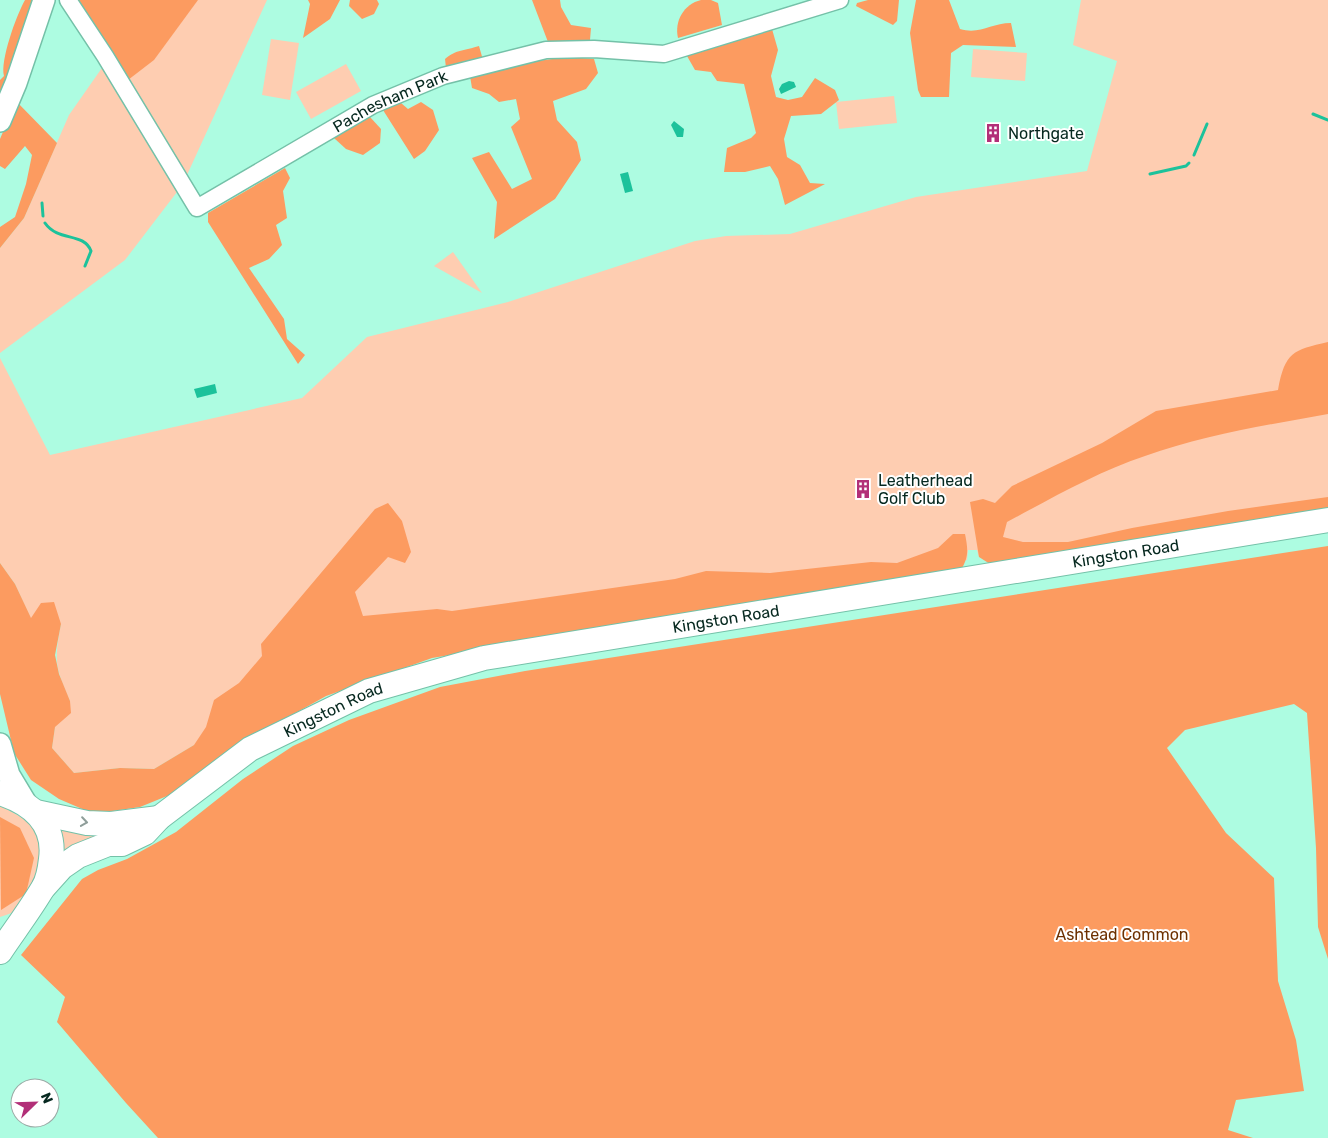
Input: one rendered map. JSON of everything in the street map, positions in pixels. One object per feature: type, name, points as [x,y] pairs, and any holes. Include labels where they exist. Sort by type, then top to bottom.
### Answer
[{"type":"highway","name":"Kingston Road","points":[[38,895],[62,866],[78,856],[108,844],[122,844],[145,832],[159,818],[250,748],[369,691],[484,658],[1328,520]]},
{"type":"highway","points":[[0,794],[32,808],[87,823],[111,824],[135,819],[159,818]]},
{"type":"highway","points":[[0,952],[38,895],[52,852],[51,834],[32,808]]},
{"type":"highway","points":[[0,964],[61,881],[84,862],[110,852],[122,844]]},
{"type":"highway","points":[[0,923],[38,895]]},
{"type":"main road","points":[[0,122],[16,83],[44,0]]},
{"type":"main road","points":[[0,744],[9,775],[32,808]]},
{"type":"street","name":"Pachesham Park","points":[[68,0],[105,56],[198,208],[373,105],[443,76],[546,50],[594,49],[664,54],[840,0]]},
{"type":"shaded area","points":[[168,0],[267,0],[187,175],[177,192],[125,260],[0,353],[0,248],[24,218],[69,115],[104,65]]},
{"type":"shaded area","points":[[1081,0],[1328,0],[1328,510],[1090,550],[979,557],[977,550],[968,550],[967,560],[432,657],[326,696],[263,731],[194,745],[154,769],[120,768],[74,773],[52,748],[55,727],[70,701],[57,663],[57,647],[61,624],[31,619],[15,584],[0,563],[0,358],[50,455],[302,398],[367,337],[508,302],[695,241],[726,236],[790,234],[916,197],[1087,171],[1117,61],[1073,45]]},
{"type":"shaded area","points":[[271,39],[299,43],[290,100],[262,95]]},
{"type":"shaded area","points":[[973,49],[1027,53],[1025,81],[971,77]]},
{"type":"shaded area","points":[[346,64],[361,91],[311,119],[296,92]]},
{"type":"shaded area","points":[[789,81],[794,82],[796,87],[781,94],[779,89],[782,84]]},
{"type":"shaded area","points":[[894,96],[897,123],[839,129],[836,102]]},
{"type":"shaded area","points":[[674,121],[684,129],[683,137],[677,137],[671,125]]},
{"type":"shaded area","points":[[628,172],[633,191],[625,193],[620,174]]},
{"type":"shaded area","points":[[453,252],[482,293],[434,266]]},
{"type":"shaded area","points":[[215,384],[217,393],[197,398],[194,389]]},
{"type":"shaded area","points":[[0,806],[24,820],[37,833],[44,849],[44,859],[27,900],[14,912],[0,917]]},
{"type":"shaded area","points":[[58,829],[109,832],[64,857]]},
{"type":"green space","points":[[25,0],[35,0],[0,97],[0,80],[4,76],[4,60],[13,27]]},
{"type":"green space","points":[[75,0],[198,0],[154,60],[128,80]]},
{"type":"green space","points":[[308,0],[340,0],[330,19],[303,38],[310,4]]},
{"type":"green space","points":[[350,0],[377,0],[379,4],[374,14],[362,19],[349,6]]},
{"type":"green space","points":[[532,0],[560,0],[561,7],[571,25],[591,28],[590,40],[548,42]]},
{"type":"green space","points":[[701,0],[711,0],[718,3],[722,25],[678,38],[679,20],[685,9]]},
{"type":"green space","points":[[868,0],[899,0],[897,21],[893,25],[856,6],[857,3]]},
{"type":"green space","points":[[916,0],[949,0],[960,29],[974,31],[1011,23],[1016,47],[963,45],[951,53],[949,97],[921,97],[918,90],[910,33]]},
{"type":"green space","points":[[772,29],[778,50],[771,76],[776,97],[788,100],[802,97],[815,78],[835,90],[839,100],[821,114],[791,116],[784,139],[787,157],[800,165],[810,183],[825,184],[785,205],[778,179],[770,166],[745,172],[724,172],[727,148],[751,138],[756,133],[744,84],[717,81],[711,72],[695,70],[687,56]]},
{"type":"green space","points":[[479,46],[483,60],[446,68],[445,59],[449,56]]},
{"type":"green space","points":[[568,57],[594,59],[598,73],[586,89],[553,101],[557,120],[577,142],[581,160],[555,199],[494,239],[497,202],[472,158],[489,152],[512,189],[532,179],[511,127],[520,119],[516,99],[499,102],[489,94],[472,88],[470,76],[513,64]]},
{"type":"green space","points":[[16,101],[57,143],[24,218],[0,248],[0,227],[15,217],[26,184],[32,155],[25,146],[5,169],[0,166],[0,139]]},
{"type":"green space","points":[[421,102],[433,110],[439,130],[425,151],[414,159],[383,110],[401,103],[408,109]]},
{"type":"green space","points":[[370,117],[381,129],[380,143],[363,155],[346,149],[334,138]]},
{"type":"green space","points":[[285,168],[290,178],[283,191],[287,218],[276,225],[282,245],[269,259],[249,268],[284,319],[287,339],[305,355],[298,364],[208,222],[208,213]]},
{"type":"green space","points":[[1328,342],[1328,414],[1213,436],[1127,462],[1075,486],[1007,522],[1003,537],[1023,542],[1068,542],[1132,528],[1228,511],[1328,497],[1328,510],[1090,550],[1053,553],[990,564],[979,557],[970,502],[983,499],[995,503],[1012,486],[1102,443],[1156,411],[1278,390],[1284,368],[1292,355],[1306,348]]},
{"type":"green space","points":[[388,503],[402,521],[411,552],[405,563],[388,557],[355,592],[363,616],[437,609],[452,611],[675,579],[706,571],[770,573],[871,562],[897,563],[938,548],[953,534],[965,534],[967,553],[961,570],[432,658],[326,696],[263,731],[172,794],[140,807],[113,811],[87,811],[59,799],[31,780],[14,753],[0,694],[0,563],[15,584],[31,618],[41,603],[54,602],[61,624],[55,655],[59,674],[70,701],[71,713],[55,727],[52,748],[74,773],[120,768],[154,769],[194,745],[206,727],[214,700],[239,683],[262,656],[261,644],[375,509]]},
{"type":"green space","name":"Ashtead Common","points":[[1328,546],[1328,959],[1318,927],[1316,848],[1307,713],[1294,704],[1185,730],[1167,748],[1226,833],[1274,878],[1278,981],[1296,1040],[1304,1091],[1236,1100],[1228,1130],[1253,1138],[158,1138],[57,1022],[65,997],[21,955],[82,879],[98,870],[127,859],[176,832],[243,779],[293,746],[349,720],[440,687],[525,671]]},
{"type":"green space","points":[[0,817],[20,828],[34,858],[26,894],[1,910]]},
{"type":"waterway","points":[[1313,114],[1328,120]]},
{"type":"waterway","points":[[1194,155],[1207,124]]},
{"type":"waterway","points":[[1150,174],[1186,166],[1189,163]]},
{"type":"waterway","points":[[42,203],[43,216]]},
{"type":"waterway","points":[[45,223],[57,233],[83,241],[88,245],[91,251],[85,266]]},
{"type":"place","name":"Northgate","points":[[993,133]]},
{"type":"place","name":"Leatherhead Golf Club","points":[[863,489]]}]
